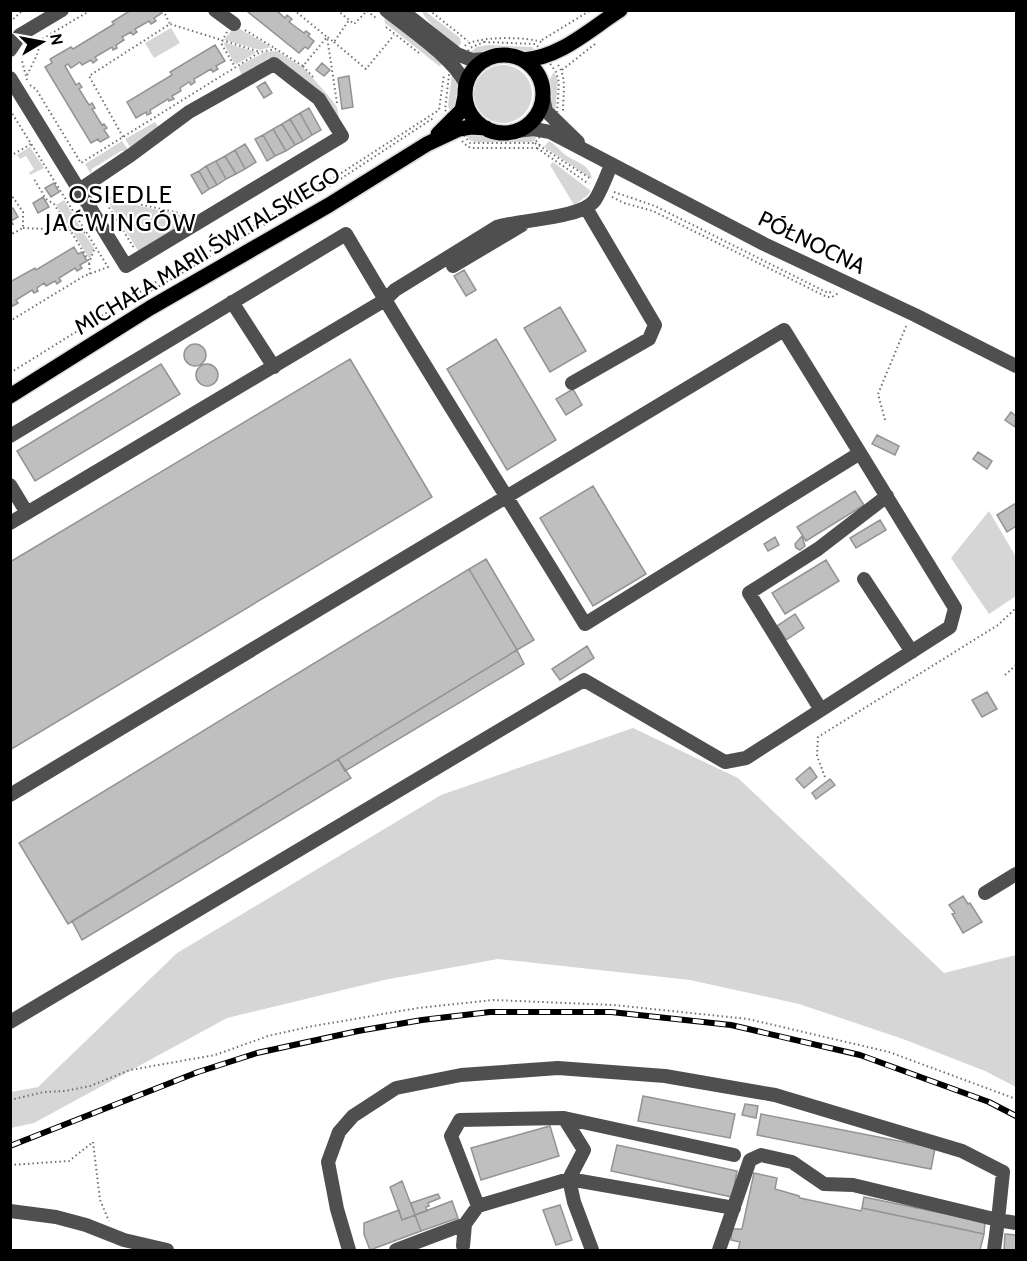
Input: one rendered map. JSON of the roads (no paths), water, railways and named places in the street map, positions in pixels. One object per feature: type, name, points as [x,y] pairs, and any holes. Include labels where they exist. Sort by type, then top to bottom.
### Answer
[{"type":"main road","points":[[486,128],[471,115],[467,105],[466,89],[474,69],[486,59],[497,55],[507,55],[523,60],[549,56],[620,10]]},
{"type":"main road","points":[[450,121],[500,133],[516,131],[526,126],[535,118],[540,108],[549,56]]},
{"type":"main road","points":[[523,60],[535,70],[543,91]]},
{"type":"main road","name":"MICHAŁA MARII ŚWITALSKIEGO","points":[[10,396],[150,308],[329,205],[427,144],[462,110],[466,89]]},
{"type":"street","points":[[10,50],[20,35],[62,10]]},
{"type":"street","points":[[215,10],[234,24]]},
{"type":"street","points":[[381,15],[403,19],[456,63],[466,89]]},
{"type":"street","points":[[10,22],[20,35]]},
{"type":"street","points":[[456,63],[486,59]]},
{"type":"street","points":[[10,78],[68,171],[79,190],[126,266],[342,136],[319,99],[274,64],[189,112],[79,190]]},
{"type":"street","points":[[543,91],[551,126]]},
{"type":"street","name":"PÓŁNOCNA","points":[[516,131],[551,126],[611,165],[841,286],[911,313],[1017,366]]},
{"type":"street","points":[[10,524],[385,300],[400,298],[531,219],[572,214],[586,208],[594,201],[611,165]]},
{"type":"street","points":[[572,383],[649,339],[655,325],[586,208]]},
{"type":"street","points":[[10,436],[346,234],[585,624],[860,453]]},
{"type":"street","points":[[232,302],[274,367]]},
{"type":"street","points":[[10,795],[784,330],[955,608],[950,627],[746,758],[726,762],[584,680],[10,1022]]},
{"type":"street","points":[[10,485],[27,513]]},
{"type":"street","points":[[821,710],[749,592],[818,549],[887,496]]},
{"type":"street","points":[[864,579],[912,652]]},
{"type":"street","points":[[985,893],[1017,874]]},
{"type":"street","points":[[349,1251],[337,1209],[328,1162],[339,1132],[353,1116],[396,1088],[461,1075],[558,1068],[664,1076],[775,1095],[962,1151],[1003,1172],[994,1251]]},
{"type":"street","points":[[564,1118],[584,1150],[569,1179],[574,1202],[592,1251]]},
{"type":"street","points":[[478,1206],[451,1136],[460,1120],[564,1118],[734,1155]]},
{"type":"street","points":[[719,1251],[750,1160],[761,1155],[792,1162],[824,1184],[853,1185],[1017,1223]]},
{"type":"street","points":[[463,1246],[465,1224],[478,1206],[569,1179],[734,1208]]},
{"type":"street","points":[[10,1211],[56,1217],[86,1225],[124,1240],[167,1251]]},
{"type":"street","points":[[396,1251],[465,1224]]},
{"type":"railway","points":[[10,1146],[198,1072],[257,1053],[358,1031],[490,1012],[611,1012],[731,1025],[860,1055],[989,1102],[1016,1116]]},
{"type":"district","name":"OSIEDLE JAĆWINGÓW","points":[[121,209]]}]
